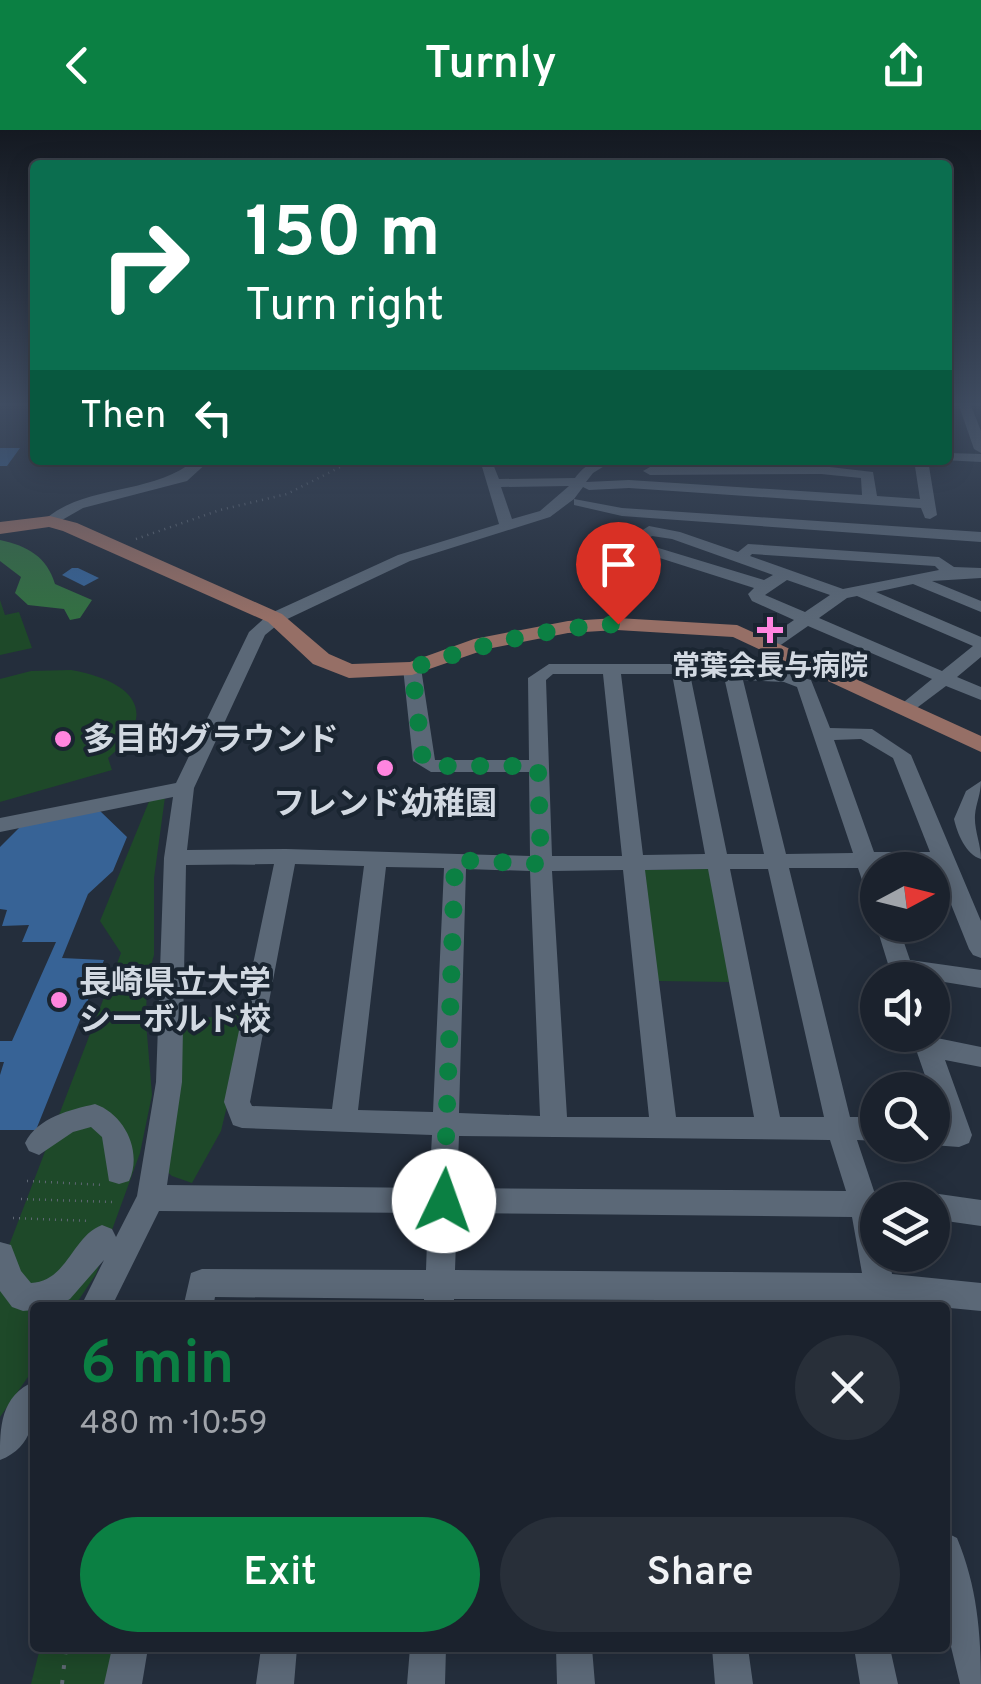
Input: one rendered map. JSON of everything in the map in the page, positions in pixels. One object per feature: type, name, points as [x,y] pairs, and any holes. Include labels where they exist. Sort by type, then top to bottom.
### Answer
[{"type":"main road","points":[[0,528],[50,521],[121,550],[275,618],[332,666],[373,672],[412,668],[482,644],[568,626],[618,624],[737,631],[981,746]]},
{"type":"street","points":[[50,521],[90,501],[186,475]]},
{"type":"street","points":[[490,475],[507,526]]},
{"type":"street","points":[[98,1302],[152,1198],[170,1082],[175,858],[184,788],[258,632],[275,618],[404,558],[558,506],[582,490],[592,475]]},
{"type":"street","points":[[629,475],[629,484]]},
{"type":"street","points":[[745,553],[753,521],[755,475]]},
{"type":"street","points":[[868,475],[870,499]]},
{"type":"street","points":[[923,475],[934,535],[945,567]]},
{"type":"street","points":[[492,482],[582,490],[629,484],[928,504]]},
{"type":"street","points":[[582,490],[622,512],[981,538]]},
{"type":"street","points":[[766,586],[630,544],[650,531],[745,553],[981,572]]},
{"type":"street","points":[[745,553],[786,574],[849,592],[981,646],[906,710]]},
{"type":"street","points":[[770,644],[849,592],[945,567]]},
{"type":"street","points":[[786,574],[756,594],[758,598],[981,694]]},
{"type":"street","points":[[912,578],[981,607]]},
{"type":"street","points":[[412,668],[423,761],[431,766],[538,766]]},
{"type":"street","points":[[680,668],[769,1127]]},
{"type":"street","points":[[554,1128],[541,864],[537,678],[549,669],[680,668],[718,670],[733,676],[790,676],[805,684],[863,852]]},
{"type":"street","points":[[611,669],[664,1128]]},
{"type":"street","points":[[733,676],[839,1126],[862,1182]]},
{"type":"street","points":[[822,734],[865,733],[901,755],[941,852]]},
{"type":"street","points":[[981,787],[966,800],[963,814],[964,828],[981,852]]},
{"type":"street","points":[[0,825],[184,788]]},
{"type":"street","points":[[175,858],[286,856],[541,864],[860,860]]},
{"type":"street","points":[[286,856],[237,1102],[242,1117],[554,1128],[860,1128]]},
{"type":"street","points":[[344,1123],[376,858]]},
{"type":"street","points":[[439,1296],[455,860]]},
{"type":"street","points":[[950,874],[981,949]]},
{"type":"street","points":[[950,977],[981,979]]},
{"type":"street","points":[[950,1048],[981,1057]]},
{"type":"street","points":[[930,1052],[958,1136]]},
{"type":"street","points":[[40,1144],[65,1123],[96,1114],[116,1132],[117,1179]]},
{"type":"street","points":[[152,1198],[860,1204]]},
{"type":"street","points":[[950,1208],[981,1212]]},
{"type":"street","points":[[2,1254],[9,1279],[23,1297],[36,1300],[57,1292],[82,1267],[102,1230]]},
{"type":"street","points":[[879,1272],[882,1298]]},
{"type":"street","points":[[199,1302],[202,1283],[320,1295],[981,1298]]},
{"type":"street","points":[[0,1444],[30,1404]]},
{"type":"street","points":[[950,1570],[979,1684]]},
{"type":"street","points":[[123,1684],[129,1652]]},
{"type":"street","points":[[275,1684],[279,1652]]},
{"type":"street","points":[[426,1684],[428,1652]]},
{"type":"street","points":[[574,1652],[576,1684]]},
{"type":"street","points":[[730,1652],[734,1684]]},
{"type":"street","points":[[873,1652],[879,1684]]},
{"type":"path","points":[[121,550],[135,540],[220,510],[274,498],[327,475]]},
{"type":"path","points":[[28,1180],[117,1179]]},
{"type":"path","points":[[21,1199],[112,1202]]},
{"type":"path","points":[[13,1218],[102,1230]]},
{"type":"path","points":[[62,1684],[66,1652]]},
{"type":"green space","points":[[0,540],[35,554],[55,584],[92,600],[80,618],[70,620],[64,609],[28,605],[15,593],[21,577],[0,561]]},
{"type":"green space","points":[[0,600],[5,615],[19,612],[32,648],[0,655]]},
{"type":"green space","name":"多目的グラウンド","points":[[71,670],[109,681],[132,700],[136,712],[134,725],[108,758],[112,770],[0,802],[0,679],[31,671]]},
{"type":"green space","points":[[165,797],[154,878],[154,955],[147,979],[152,1095],[140,1153],[96,1274],[77,1302],[30,1302],[30,1374],[0,1417],[0,1269],[121,953],[100,921],[150,799]]},
{"type":"green space","points":[[709,869],[730,982],[657,981],[644,870]]},
{"type":"green space","points":[[249,1014],[221,1131],[192,1183],[172,1176],[162,1167],[177,1020]]},
{"type":"green space","points":[[39,1652],[116,1652],[109,1684],[31,1684]]},
{"type":"building","points":[[72,568],[99,578],[84,586],[62,575]]},
{"type":"building","name":"長崎県立大学 シーボルド校","points":[[100,811],[127,837],[113,871],[88,894],[62,958],[104,960],[36,1130],[0,1130],[0,1075],[4,1062],[0,1062],[0,1041],[12,1041],[56,942],[22,942],[29,925],[2,926],[7,910],[0,909],[0,847],[23,824]]},
{"type":"place","name":"常葉会長与病院","points":[[770,630]]},
{"type":"place","name":"多目的グラウンド","points":[[63,739]]},
{"type":"place","name":"フレンド幼稚園","points":[[385,768]]},
{"type":"place","name":"長崎県立大学 シーボルド校","points":[[59,1000]]},
{"type":"route","points":[[444,1201],[455,860],[541,864],[538,766],[431,766],[423,761],[412,668],[482,644],[568,626],[618,624]]}]
